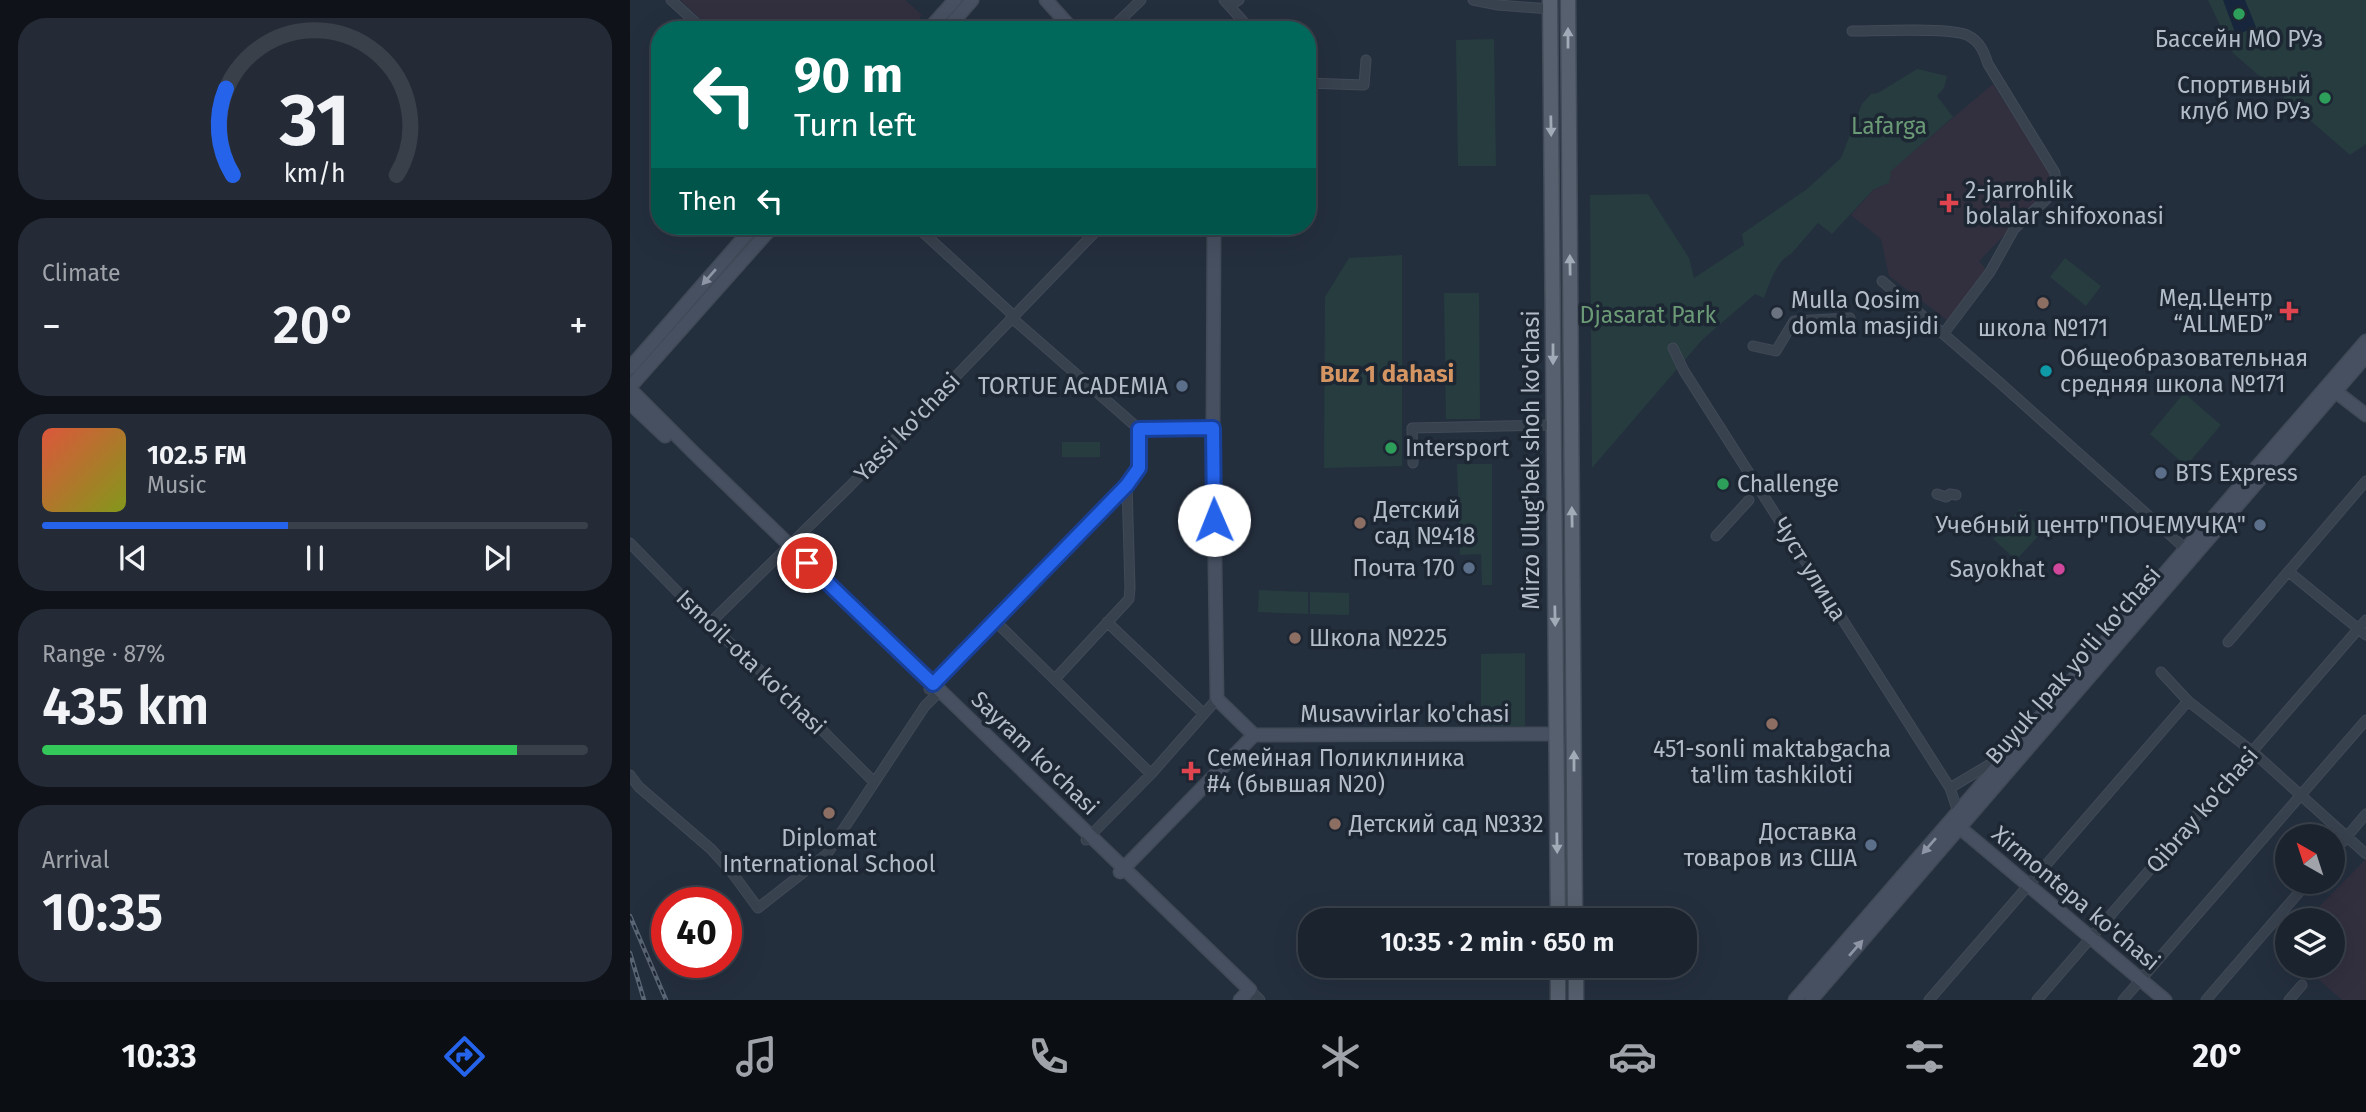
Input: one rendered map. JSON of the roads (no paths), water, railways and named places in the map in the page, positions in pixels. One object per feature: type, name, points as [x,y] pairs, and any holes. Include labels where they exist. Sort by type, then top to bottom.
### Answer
[{"type":"main road","name":"Mirzo Ulug'bek shoh ko'chasi","points":[[1568,0],[1575,908]]},
{"type":"main road","name":"Mirzo Ulug'bek shoh ko'chasi","points":[[1550,4],[1558,908]]},
{"type":"main road","points":[[1556,680],[1573,680]]},
{"type":"main road","points":[[1558,978],[1558,1000]]},
{"type":"main road","points":[[1576,978],[1576,1000]]},
{"type":"street","points":[[671,0],[694,21]]},
{"type":"street","points":[[936,21],[954,0]]},
{"type":"street","points":[[954,21],[972,0]]},
{"type":"street","points":[[1046,0],[1065,21]]},
{"type":"street","points":[[1119,21],[1141,0]]},
{"type":"street","points":[[1239,0],[1226,3],[1243,21]]},
{"type":"street","points":[[1473,0],[1498,5],[1550,4]]},
{"type":"street","points":[[1852,30],[1957,32],[1973,39],[1982,46],[1988,64],[2055,173],[2052,194],[2014,229],[1990,272],[1944,333]]},
{"type":"street","points":[[1316,83],[1364,85],[1366,60]]},
{"type":"street","points":[[630,368],[746,235]]},
{"type":"street","points":[[630,388],[765,235]]},
{"type":"street","points":[[926,235],[1139,429],[1213,428]]},
{"type":"street","name":"Yassi ko'chasi","points":[[709,625],[1092,235]]},
{"type":"street","points":[[1122,870],[1254,735],[1217,699],[1213,428],[1214,235]]},
{"type":"street","points":[[732,251],[742,260]]},
{"type":"street","points":[[1882,281],[2190,553]]},
{"type":"street","points":[[1753,346],[1776,351],[1794,321],[1850,318]]},
{"type":"street","name":"Buyuk Ipak yo'li ko'chasi","points":[[1795,1000],[2190,553],[2332,388],[2366,341]]},
{"type":"street","name":"Чуст улица","points":[[1673,348],[1684,371],[1950,788],[1954,821]]},
{"type":"street","name":"Buyuk Ipak yo'li ko'chasi","points":[[2332,388],[2366,356]]},
{"type":"street","name":"Sayram ko'chasi","points":[[630,388],[787,548]]},
{"type":"street","points":[[2332,388],[2366,415]]},
{"type":"street","name":"Sayram ko'chasi","points":[[630,403],[787,548],[1122,870],[1247,996],[1260,1000]]},
{"type":"street","points":[[1413,463],[1412,428],[1553,425]]},
{"type":"street","points":[[630,775],[639,787],[710,849],[730,870],[758,908],[827,854],[934,690],[995,621],[1127,485],[1139,468],[1139,429]]},
{"type":"street","points":[[2228,642],[2366,481]]},
{"type":"street","points":[[1055,679],[1127,602],[1130,592],[1127,485]]},
{"type":"street","points":[[1937,494],[1946,497],[1950,494],[1956,495]]},
{"type":"street","points":[[1716,536],[1749,500]]},
{"type":"street","name":"Ismoil-ota ko'chasi","points":[[630,543],[709,625],[786,694],[873,780]]},
{"type":"street","points":[[630,560],[638,552]]},
{"type":"street","name":"Buyuk Ipak yo'li ko'chasi","points":[[1811,1000],[2010,752],[2190,553]]},
{"type":"street","points":[[2289,572],[2362,632]]},
{"type":"street","name":"Qibray ko'chasi","points":[[2037,1000],[2253,752],[2362,632],[2366,620]]},
{"type":"street","points":[[995,621],[1151,774]]},
{"type":"street","points":[[1107,622],[1203,713]]},
{"type":"street","points":[[2161,672],[2189,701],[2253,752],[2366,854]]},
{"type":"street","points":[[1088,838],[1151,774],[1217,699]]},
{"type":"street","points":[[1929,1000],[2189,701]]},
{"type":"street","points":[[2123,1000],[2366,720]]},
{"type":"street","name":"Musavvirlar ko'chasi","points":[[1254,735],[1556,734]]},
{"type":"street","points":[[1950,788],[2010,752]]},
{"type":"street","points":[[2346,837],[2366,814]]},
{"type":"street","name":"Xirmontepa ko'chasi","points":[[1954,821],[2165,1000]]},
{"type":"street","points":[[2206,1000],[2298,894]]},
{"type":"street","points":[[2289,1000],[2302,985]]},
{"type":"water","name":"Бассейн МО РУз","points":[[2223,0],[2245,0],[2256,27],[2236,35]]},
{"type":"railway","points":[[630,916],[666,1000]]},
{"type":"railway","points":[[630,953],[644,1000]]},
{"type":"place","name":"Бассейн МО РУз","points":[[2239,14]]},
{"type":"place","name":"Спортивный клуб МО РУз","points":[[2325,98]]},
{"type":"place","name":"2-jarrohlik bolalar shifoxonasi","points":[[1949,203]]},
{"type":"place","name":"школа №171","points":[[2043,303]]},
{"type":"place","name":"Мед.Центр “ALLMED”","points":[[2289,311]]},
{"type":"place","name":"Mulla Qosim domla masjidi","points":[[1777,313]]},
{"type":"place","name":"Общеобразовательная средняя школа №171","points":[[2046,371]]},
{"type":"place","name":"TORTUE ACADEMIA","points":[[1182,386]]},
{"type":"place","name":"Intersport","points":[[1391,448]]},
{"type":"place","name":"BTS Express","points":[[2161,473]]},
{"type":"place","name":"Challenge","points":[[1723,484]]},
{"type":"place","name":"Детский сад №418","points":[[1360,523]]},
{"type":"place","name":"Учебный центр\"ПОЧЕМУЧКА\"","points":[[2260,525]]},
{"type":"place","name":"Почта 170","points":[[1469,568]]},
{"type":"place","name":"Sayokhat","points":[[2059,569]]},
{"type":"place","name":"Школа №225","points":[[1295,638]]},
{"type":"place","name":"451-sonli maktabgacha ta'lim tashkiloti","points":[[1772,724]]},
{"type":"place","name":"Семейная Поликлиника #4 (бывшая N20)","points":[[1191,771]]},
{"type":"place","name":"Diplomat International School","points":[[829,813]]},
{"type":"place","name":"Детский сад №332","points":[[1335,824]]},
{"type":"place","name":"Доставка товаров из США","points":[[1871,845]]},
{"type":"district","name":"Buz 1 dahasi","points":[[1387,374]]},
{"type":"park label","name":"Lafarga","points":[[1889,126]]},
{"type":"park label","name":"Djasarat Park","points":[[1648,315]]}]
